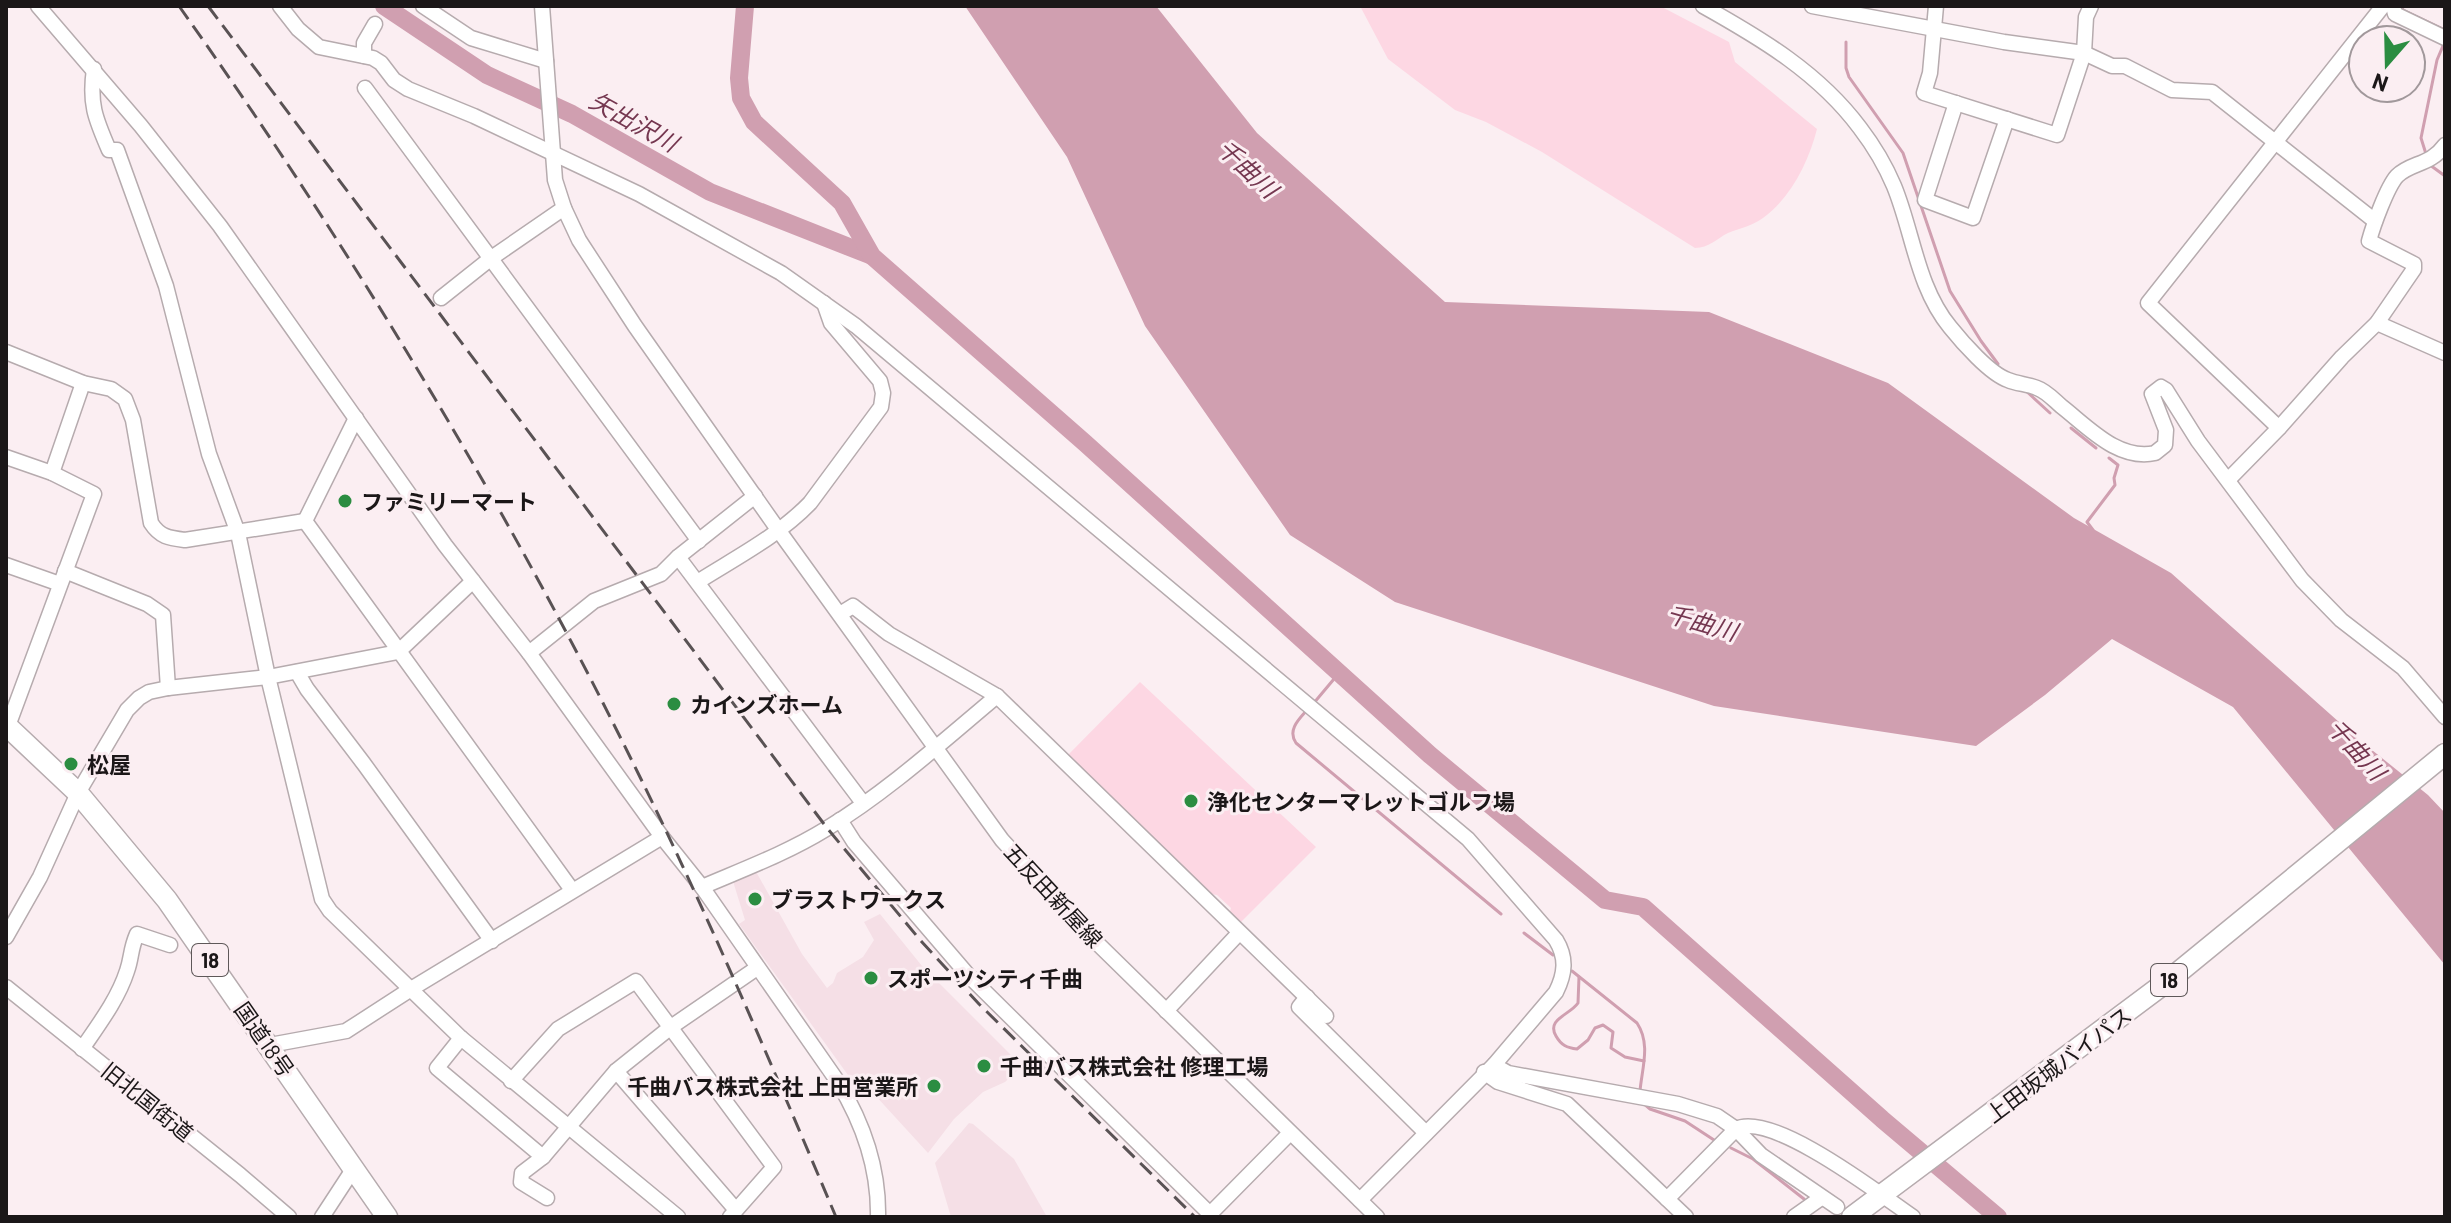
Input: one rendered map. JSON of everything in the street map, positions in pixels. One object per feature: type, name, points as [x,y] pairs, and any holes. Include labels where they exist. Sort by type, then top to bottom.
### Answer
[{"type":"highway","name":"国道18号","points":[[7,726],[78,793],[167,900],[387,1217]]},
{"type":"highway","name":"上田坂城バイパス","points":[[1845,1212],[1882,1196],[2169,980],[2445,754]]},
{"type":"street","points":[[38,6],[94,69],[220,226],[473,581],[702,887],[838,1082],[855,1111],[869,1151],[877,1190],[878,1217]]},
{"type":"street","points":[[280,6],[298,29],[319,47],[364,56],[381,63],[394,80],[408,89],[551,149],[736,247],[824,303],[856,326],[1468,839],[1561,947],[1564,961],[1562,980],[1556,992],[1489,1068],[1360,1200]]},
{"type":"street","points":[[423,6],[471,38],[546,64]]},
{"type":"street","name":"五反田新屋線","points":[[542,6],[555,180],[564,208],[596,268],[779,531],[1002,840],[1060,904],[1166,1011],[1377,1217]]},
{"type":"street","points":[[1703,6],[1790,58],[1822,85],[1850,115],[1894,186],[1919,265],[1940,313],[1964,343],[1999,376],[2040,388],[2103,439],[2127,453],[2155,453],[2165,445],[2167,439],[2152,394],[2161,387],[2176,403],[2198,441],[2302,580],[2323,604],[2403,668],[2444,714]]},
{"type":"street","points":[[1936,6],[1930,73],[1924,93],[2057,135],[2084,53],[2086,17],[2091,6]]},
{"type":"street","points":[[2279,428],[2148,303],[2383,6]]},
{"type":"street","points":[[2393,6],[2395,14],[2445,38]]},
{"type":"street","points":[[1818,7],[1876,11],[2004,42],[2084,53],[2112,66],[2125,66],[2172,90],[2212,92],[2375,221]]},
{"type":"street","points":[[364,56],[364,43],[375,24]]},
{"type":"street","points":[[94,69],[90,94],[98,124],[109,150],[117,150],[166,286],[209,454],[238,533],[268,677],[322,899],[330,911],[461,1038],[678,1217]]},
{"type":"street","points":[[365,88],[699,541]]},
{"type":"street","points":[[1956,103],[1925,200],[1973,218],[2007,119]]},
{"type":"street","points":[[2229,479],[2377,323],[2414,269],[2414,264],[2369,241],[2375,221],[2398,176],[2442,155]]},
{"type":"street","points":[[441,298],[490,259],[564,208]]},
{"type":"street","points":[[699,581],[779,531],[810,503],[881,407],[880,381],[831,323],[824,303]]},
{"type":"street","points":[[2377,323],[2445,353]]},
{"type":"street","points":[[6,352],[83,383],[111,389],[125,399],[133,420],[151,523],[166,538],[185,540],[305,521]]},
{"type":"street","points":[[52,473],[83,383]]},
{"type":"street","points":[[305,521],[356,418]]},
{"type":"street","points":[[6,457],[52,473],[94,494],[7,726]]},
{"type":"street","points":[[529,653],[594,601],[661,574],[755,496]]},
{"type":"street","points":[[305,521],[572,890]]},
{"type":"street","points":[[678,557],[863,803]]},
{"type":"street","points":[[6,565],[63,578],[147,604],[163,615],[168,688]]},
{"type":"street","points":[[6,937],[40,877],[78,793],[132,703],[149,692],[168,688],[268,677],[398,652],[473,581]]},
{"type":"street","points":[[840,614],[853,606],[889,634],[997,696],[1326,1016]]},
{"type":"street","points":[[297,672],[492,941]]},
{"type":"street","points":[[702,887],[789,850],[840,820],[997,696]]},
{"type":"street","points":[[840,820],[854,842],[968,975],[1210,1214],[1290,1133]]},
{"type":"street","points":[[270,1045],[346,1031],[662,837]]},
{"type":"street","points":[[1166,1011],[1239,933]]},
{"type":"street","points":[[82,1049],[113,1002],[128,968],[129,951],[137,934],[170,945]]},
{"type":"street","points":[[547,1198],[521,1182],[522,1173],[543,1157],[616,1071],[671,1027],[757,968]]},
{"type":"street","points":[[511,1081],[558,1029],[636,981],[774,1167],[733,1214],[616,1071]]},
{"type":"street","name":"旧北国街道","points":[[6,987],[289,1217]]},
{"type":"street","points":[[1307,997],[1299,1007],[1426,1133]]},
{"type":"street","points":[[461,1038],[437,1068],[543,1157]]},
{"type":"street","points":[[1489,1068],[1640,1097],[1717,1116],[1736,1129],[1761,1155],[1845,1212]]},
{"type":"street","points":[[1489,1068],[1498,1082],[1567,1104],[1686,1217]]},
{"type":"street","points":[[1667,1199],[1736,1129],[1749,1124],[1785,1135],[1815,1151],[1913,1217]]},
{"type":"street","points":[[322,1217],[354,1168]]},
{"type":"street","points":[[1794,1217],[1821,1198]]},
{"type":"shaded area","points":[[1360,6],[1660,6],[1729,42],[1735,62],[1817,129],[1798,178],[1773,210],[1755,223],[1695,248],[1542,152],[1486,122],[1455,110],[1388,59]]},
{"type":"shaded area","name":"浄化センターマレットゴルフ場","points":[[1140,682],[1316,847],[1239,924],[1229,915],[1231,908],[1217,895],[1211,894],[1068,755]]},
{"type":"shaded area","points":[[754,868],[802,954],[827,988],[837,973],[863,957],[874,940],[864,922],[880,914],[922,966],[1022,1066],[1005,1082],[983,1092],[954,1119],[928,1153],[863,1082],[853,1082],[739,924],[745,920],[732,878]]},
{"type":"shaded area","points":[[969,1123],[1014,1159],[1047,1217],[951,1217],[935,1163]]},
{"type":"water","points":[[965,6],[1156,6],[1257,133],[1445,302],[1709,312],[1888,383],[2074,518],[2171,573],[2357,738],[2428,795],[2445,813],[2445,965],[2233,707],[2112,639],[2045,695],[1976,746],[1714,706],[1395,602],[1290,535],[1145,326],[1067,157]]},
{"type":"waterway","name":"矢出沢川","points":[[384,6],[487,75],[572,114],[710,192],[872,256]]},
{"type":"waterway","name":"千曲川","points":[[745,6],[739,78],[741,98],[754,122],[842,203],[872,256],[1085,443],[1430,755],[1605,900],[1643,907],[1882,1119],[1998,1217]]},
{"type":"waterway","points":[[2402,6],[2403,10],[2445,30]]},
{"type":"waterway","points":[[2426,154],[2421,138],[2437,60],[2445,41]]},
{"type":"waterway","points":[[1846,42],[1849,77],[1903,153],[1950,291],[1998,364]]},
{"type":"waterway","points":[[2430,165],[2445,176]]},
{"type":"waterway","points":[[2025,390],[2050,413]]},
{"type":"waterway","points":[[2071,428],[2096,448]]},
{"type":"waterway","points":[[2093,530],[2087,522],[2115,485],[2118,465],[2109,458]]},
{"type":"waterway","points":[[1313,704],[1339,673]]},
{"type":"waterway","points":[[1308,709],[1293,729],[1296,743],[1501,914]]},
{"type":"waterway","points":[[1524,933],[1553,955]]},
{"type":"waterway","points":[[1572,971],[1637,1023],[1645,1048],[1640,1091]]},
{"type":"waterway","points":[[1579,977],[1578,1003],[1554,1025],[1558,1039],[1565,1046],[1577,1049],[1588,1040],[1595,1028],[1603,1025],[1613,1032],[1611,1048],[1625,1057],[1644,1061]]},
{"type":"waterway","points":[[1642,1102],[1650,1109],[1685,1121],[1714,1140]]},
{"type":"waterway","points":[[1731,1148],[1753,1159],[1804,1199]]},
{"type":"railway","points":[[179,6],[243,97],[365,285],[481,477],[535,575],[588,673],[690,883],[836,1217]]},
{"type":"railway","points":[[208,6],[827,828],[921,941],[979,1004],[1195,1217]]},
{"type":"place","name":"ファミリーマート","points":[[345,501]]},
{"type":"place","name":"カインズホーム","points":[[674,704]]},
{"type":"place","name":"松屋","points":[[71,764]]},
{"type":"place","name":"浄化センターマレットゴルフ場","points":[[1191,801]]},
{"type":"place","name":"ブラストワークス","points":[[755,899]]},
{"type":"place","name":"スポーツシティ千曲","points":[[871,978]]},
{"type":"place","name":"千曲バス株式会社 修理工場","points":[[984,1066]]},
{"type":"place","name":"千曲バス株式会社 上田営業所","points":[[934,1086]]}]
